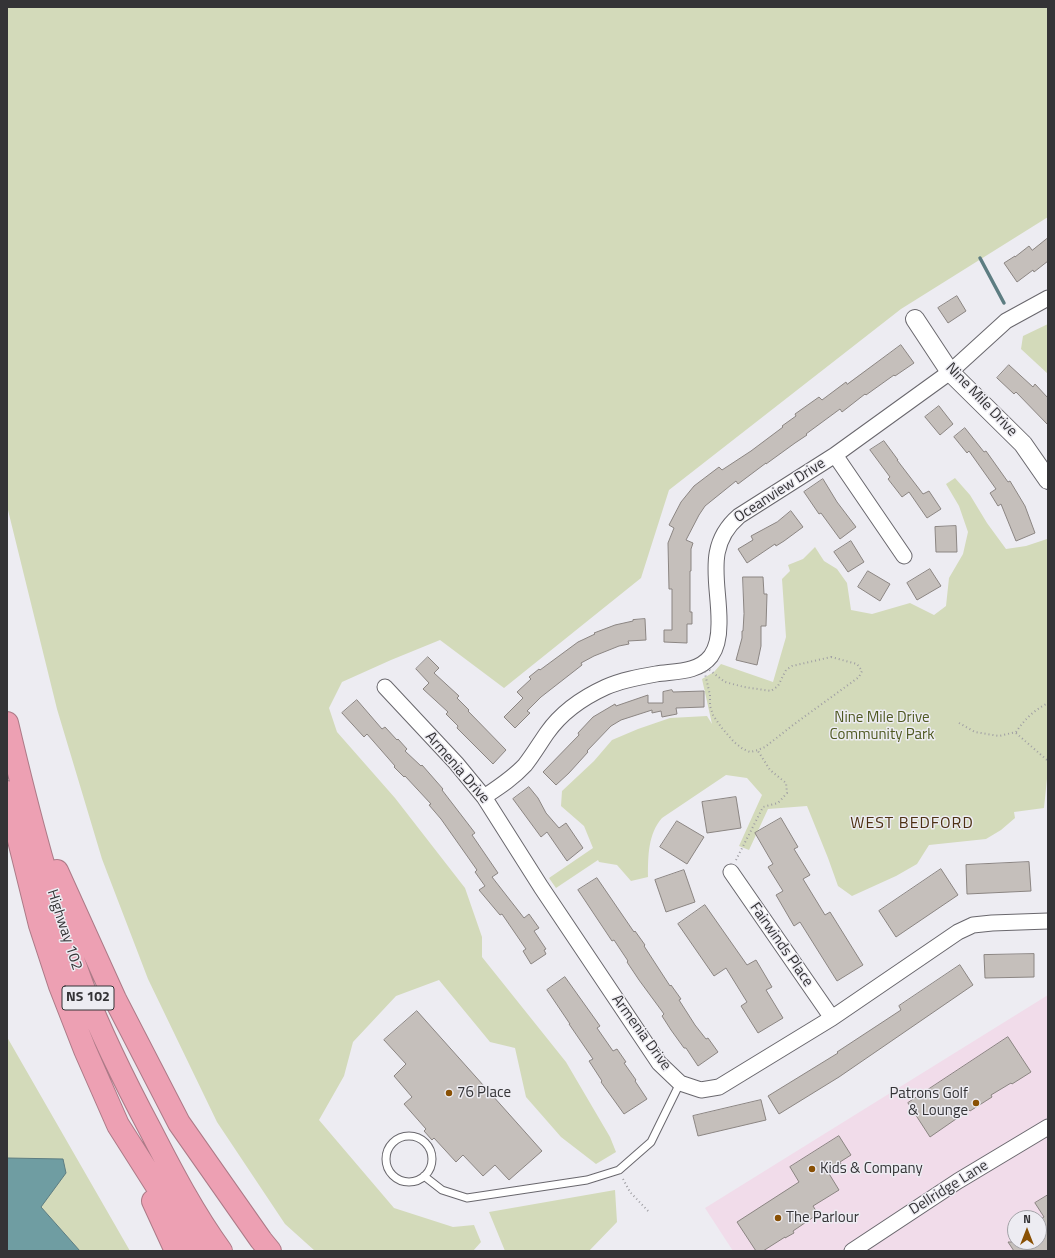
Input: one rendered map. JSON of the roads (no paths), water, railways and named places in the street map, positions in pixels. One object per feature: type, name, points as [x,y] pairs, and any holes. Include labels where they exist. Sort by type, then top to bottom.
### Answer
[{"type":"highway","name":"Highway 102","points":[[7,723],[16,796],[40,925],[58,978],[85,1050],[118,1125],[198,1251]]},
{"type":"highway","name":"Highway 102","points":[[16,796],[84,987],[111,1051],[165,1159],[209,1234],[221,1251]]},
{"type":"highway","points":[[16,796],[115,999],[179,1123],[270,1251]]},
{"type":"highway","points":[[118,1125],[176,1251]]},
{"type":"street","name":"Oceanview Drive","points":[[484,797],[508,780],[520,769],[531,757],[554,725],[587,696],[607,686],[627,679],[689,670],[703,665],[712,656],[718,641],[719,621],[716,559],[718,545],[726,529],[738,516],[835,455],[950,372],[1006,321],[1048,298]]},
{"type":"street","name":"Nine Mile Drive","points":[[915,319],[950,372],[1022,444],[1048,480]]},
{"type":"street","points":[[835,455],[904,556]]},
{"type":"street","name":"Armenia Drive","points":[[385,687],[456,763],[484,797],[541,887],[659,1063],[680,1083],[701,1090],[719,1087],[832,1018],[958,932],[973,925],[1048,921]]},
{"type":"street","name":"Fairwinds Place","points":[[730,872],[832,1018]]},
{"type":"street","name":"Dellridge Lane","points":[[852,1251],[958,1181],[1048,1127]]},
{"type":"lane","points":[[424,1176],[442,1190],[467,1198],[587,1180],[619,1170],[651,1142],[680,1083]]},
{"type":"lane","points":[[407,1136],[414,1136],[420,1139],[430,1150],[432,1157],[429,1170],[424,1176],[411,1182],[404,1182],[397,1179],[387,1168],[385,1161],[389,1147],[400,1138],[407,1136]]},
{"type":"water","points":[[7,1158],[63,1159],[66,1173],[41,1207],[80,1251],[7,1251]]},
{"type":"waterway","points":[[980,258],[1004,303]]},
{"type":"place","name":"76 Place","points":[[449,1093]]},
{"type":"place","name":"Patrons Golf & Lounge","points":[[976,1103]]},
{"type":"place","name":"Kids & Company","points":[[812,1169]]},
{"type":"place","name":"The Parlour","points":[[778,1218]]},
{"type":"district","name":"WEST BEDFORD","points":[[912,824]]},
{"type":"park label","name":"Nine Mile Drive Community Park","points":[[882,726]]}]
